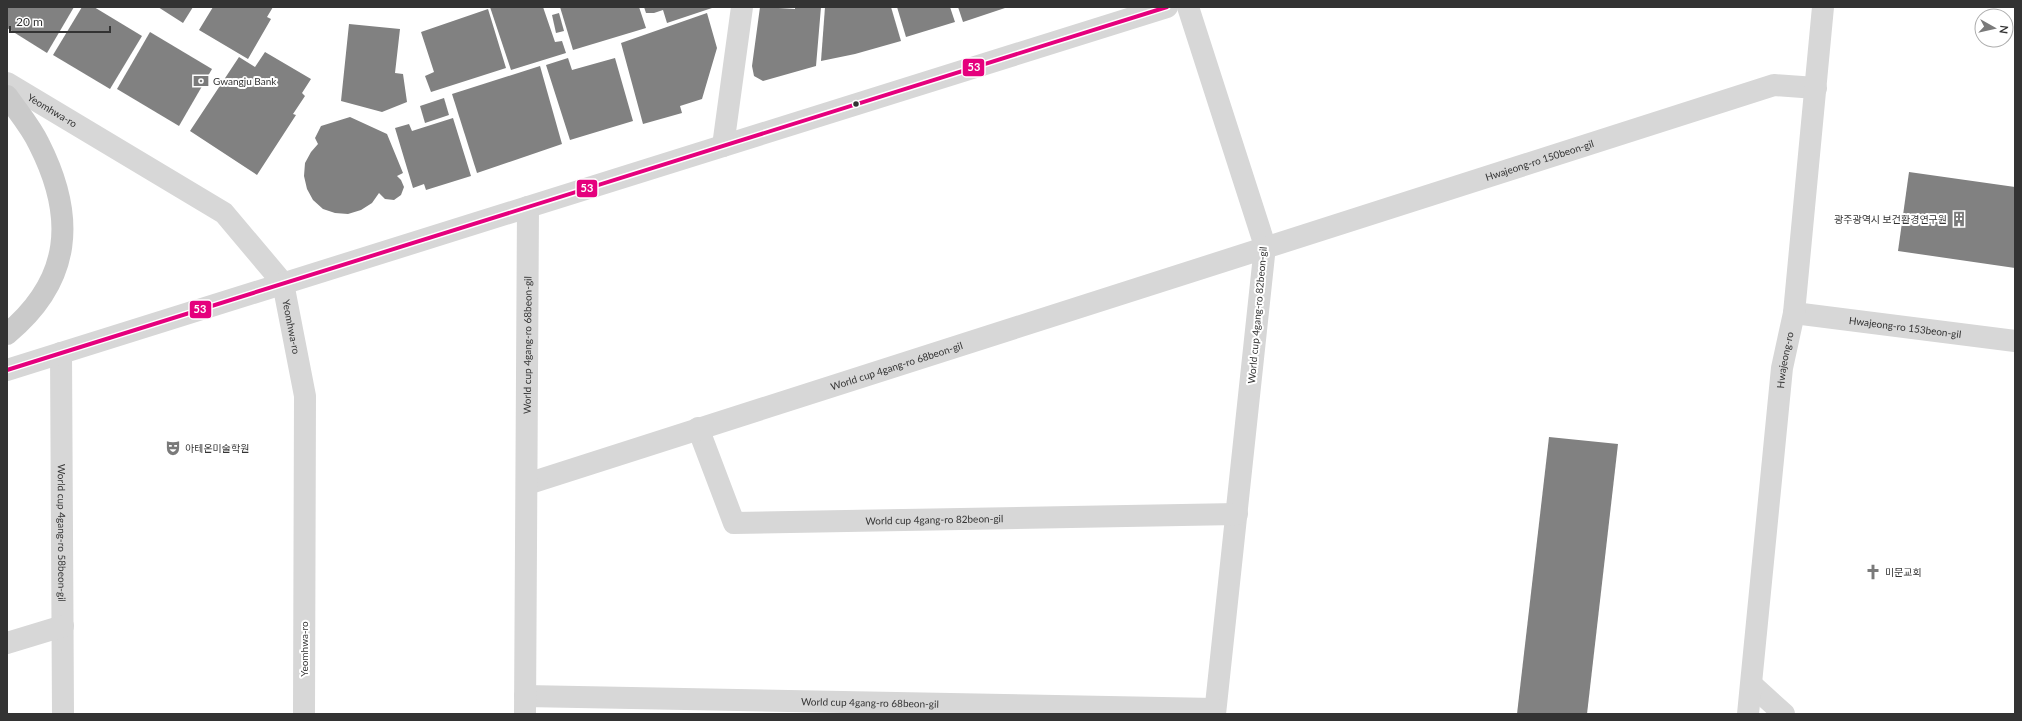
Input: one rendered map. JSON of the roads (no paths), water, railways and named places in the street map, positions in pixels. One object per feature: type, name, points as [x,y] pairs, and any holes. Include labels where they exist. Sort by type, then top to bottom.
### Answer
[{"type":"main road","points":[[7,96],[39,143],[55,179],[63,230],[60,257],[51,282],[39,303],[24,320],[7,334]]},
{"type":"street","points":[[723,146],[742,7]]},
{"type":"street","points":[[7,370],[1167,7]]},
{"type":"street","name":"World cup 4gang-ro 82beon-gil","points":[[1188,7],[1265,246],[1215,712]]},
{"type":"street","name":"Hwajeong-ro","points":[[1748,714],[1782,368],[1794,313],[1823,7]]},
{"type":"street","name":"Yeomhwa-ro","points":[[7,83],[224,213],[283,283],[305,396],[304,714]]},
{"type":"street","name":"Hwajeong-ro 150beon-gil","points":[[1265,246],[1774,85],[1816,88]]},
{"type":"street","name":"World cup 4gang-ro 68beon-gil","points":[[528,207],[525,705],[1215,712]]},
{"type":"street","name":"World cup 4gang-ro 68beon-gil","points":[[527,484],[1265,246]]},
{"type":"street","name":"Hwajeong-ro 153beon-gil","points":[[1794,313],[2015,341]]},
{"type":"street","name":"World cup 4gang-ro 58beon-gil","points":[[61,353],[63,714]]},
{"type":"street","name":"World cup 4gang-ro 82beon-gil","points":[[698,428],[734,523],[1237,514]]},
{"type":"street","points":[[7,643],[62,626]]},
{"type":"street","points":[[1752,685],[1784,714]]},
{"type":"place","name":"Gwangju Bank","points":[[201,81]]},
{"type":"place","name":"광주광역시 보건환경연구원","points":[[1959,219]]},
{"type":"place","name":"아테온미술학원","points":[[173,448]]},
{"type":"place","name":"미문교회","points":[[1873,572]]}]
